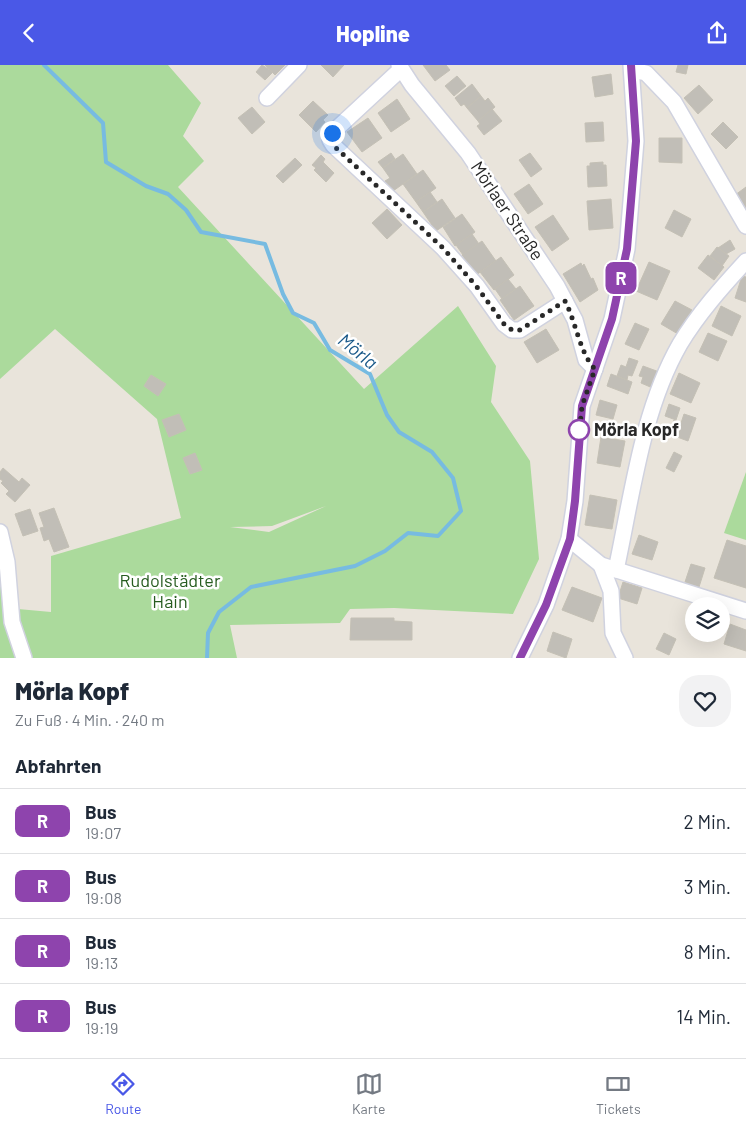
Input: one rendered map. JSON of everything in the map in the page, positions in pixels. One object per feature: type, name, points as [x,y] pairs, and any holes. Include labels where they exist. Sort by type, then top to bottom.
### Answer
[{"type":"street","points":[[267,98],[299,65]]},
{"type":"street","points":[[400,67],[332,133],[330,139],[333,145],[443,248],[477,287],[504,324],[512,330],[520,330],[565,301]]},
{"type":"street","name":"Mörlaer Straße","points":[[400,67],[468,153],[518,226],[565,301],[575,320],[586,360],[595,369]]},
{"type":"street","points":[[520,658],[546,605],[570,539],[575,501],[580,419],[612,319],[627,249],[636,141],[631,68],[646,73],[674,102],[746,226]]},
{"type":"street","points":[[616,570],[646,433],[658,391],[679,345],[698,316],[746,261]]},
{"type":"street","points":[[0,532],[7,562],[12,623],[24,658]]},
{"type":"street","points":[[570,539],[601,565],[746,611]]},
{"type":"street","points":[[601,565],[611,591],[613,633],[625,658]]},
{"type":"green space","name":"Rudolstädter Hain","points":[[0,65],[168,65],[201,103],[183,136],[204,161],[178,187],[364,389],[458,306],[496,366],[491,402],[530,461],[539,559],[513,614],[394,608],[350,609],[340,623],[230,625],[237,658],[0,658],[0,547],[7,608],[51,612],[51,556],[181,518],[157,419],[55,329],[0,379]],"holes":[[[326,506],[269,532],[230,527],[272,526]]]},
{"type":"green space","points":[[746,472],[746,540],[724,533]]},
{"type":"building","points":[[262,65],[273,72],[265,80],[256,72]]},
{"type":"building","points":[[265,65],[285,65],[275,75]]},
{"type":"building","points":[[321,65],[344,65],[333,77]]},
{"type":"building","points":[[423,65],[446,65],[450,70],[435,81]]},
{"type":"building","points":[[678,65],[688,65],[686,74],[676,72]]},
{"type":"building","points":[[611,74],[613,94],[595,97],[592,77]]},
{"type":"building","points":[[457,76],[466,86],[454,96],[445,86]]},
{"type":"building","points":[[472,84],[481,96],[467,108],[464,104],[461,106],[455,98]]},
{"type":"building","points":[[699,85],[713,100],[698,114],[684,98]]},
{"type":"building","points":[[481,96],[485,101],[488,98],[495,107],[478,121],[467,108]]},
{"type":"building","points":[[397,99],[410,119],[391,132],[378,113]]},
{"type":"building","points":[[313,101],[328,115],[323,120],[325,122],[316,132],[299,115]]},
{"type":"building","points":[[252,107],[265,122],[252,134],[238,118]]},
{"type":"building","points":[[492,109],[502,121],[484,135],[477,126],[480,124],[478,121]]},
{"type":"building","points":[[368,118],[382,138],[362,152],[347,132]]},
{"type":"building","points":[[603,122],[604,141],[586,142],[585,123]]},
{"type":"building","points":[[723,122],[738,137],[726,149],[711,134]]},
{"type":"building","points":[[659,138],[682,138],[682,163],[659,162]]},
{"type":"building","points":[[391,153],[395,159],[383,168],[378,162]]},
{"type":"building","points":[[530,153],[542,169],[531,177],[519,160]]},
{"type":"building","points":[[403,154],[417,174],[393,191],[385,181],[390,178],[383,168]]},
{"type":"building","points":[[321,155],[325,159],[323,162],[334,173],[326,182],[314,170],[316,168],[312,165]]},
{"type":"building","points":[[295,158],[302,165],[283,183],[276,176]]},
{"type":"building","points":[[603,162],[603,165],[606,165],[607,186],[588,187],[587,166],[590,166],[590,163]]},
{"type":"building","points":[[423,170],[436,188],[416,202],[403,184]]},
{"type":"building","points":[[529,184],[543,204],[528,214],[514,194]]},
{"type":"building","points":[[746,187],[746,212],[735,195]]},
{"type":"building","points":[[430,192],[437,202],[423,212],[416,202]]},
{"type":"building","points":[[442,199],[455,218],[436,231],[423,212]]},
{"type":"building","points":[[611,199],[613,228],[589,230],[587,201]]},
{"type":"building","points":[[387,209],[402,225],[387,239],[372,223]]},
{"type":"building","points":[[674,210],[691,219],[682,237],[665,228]]},
{"type":"building","points":[[462,214],[475,232],[455,246],[443,227]]},
{"type":"building","points":[[553,215],[569,239],[552,251],[535,227]]},
{"type":"building","points":[[472,234],[479,244],[463,255],[456,245]]},
{"type":"building","points":[[730,240],[735,249],[726,254],[718,248]]},
{"type":"building","points":[[482,241],[496,261],[476,275],[462,255]]},
{"type":"building","points":[[717,247],[729,256],[722,266],[710,256]]},
{"type":"building","points":[[708,255],[724,267],[714,280],[698,268]]},
{"type":"building","points":[[501,257],[514,275],[494,290],[480,272]]},
{"type":"building","points":[[649,262],[670,271],[657,300],[636,291]]},
{"type":"building","points":[[581,263],[582,266],[584,264],[591,279],[593,278],[598,290],[580,302],[563,274]]},
{"type":"building","points":[[742,276],[746,277],[746,302],[735,298]]},
{"type":"building","points":[[508,279],[516,289],[502,299],[495,289]]},
{"type":"building","points":[[520,286],[534,306],[514,320],[500,300]]},
{"type":"building","points":[[675,301],[692,310],[678,334],[661,324]]},
{"type":"building","points":[[721,306],[741,316],[732,336],[712,326]]},
{"type":"building","points":[[635,323],[649,329],[639,350],[625,344]]},
{"type":"building","points":[[546,329],[559,350],[537,363],[524,342]]},
{"type":"building","points":[[708,333],[727,341],[718,361],[699,352]]},
{"type":"building","points":[[629,358],[638,361],[632,376],[628,375],[627,380],[617,376],[621,365],[626,367]]},
{"type":"building","points":[[643,366],[662,373],[655,389],[641,383],[643,377],[639,376]]},
{"type":"building","points":[[679,373],[700,383],[691,403],[670,394]]},
{"type":"building","points":[[611,374],[632,382],[628,394],[607,386]]},
{"type":"building","points":[[151,375],[166,384],[158,396],[144,386]]},
{"type":"building","points":[[600,400],[617,405],[613,419],[596,415]]},
{"type":"building","points":[[669,404],[680,408],[676,420],[665,416]]},
{"type":"building","points":[[179,414],[186,430],[169,437],[162,420]]},
{"type":"building","points":[[684,414],[696,418],[688,441],[669,434],[674,420],[681,423]]},
{"type":"building","points":[[601,437],[625,441],[620,467],[597,463]]},
{"type":"building","points":[[674,452],[682,456],[674,472],[666,468]]},
{"type":"building","points":[[195,453],[202,470],[190,474],[183,458]]},
{"type":"building","points":[[3,468],[19,482],[22,478],[30,485],[15,502],[6,494],[9,491],[1,483],[3,481],[0,479],[0,472]]},
{"type":"building","points":[[590,495],[617,500],[612,529],[585,525]]},
{"type":"building","points":[[54,508],[69,547],[54,552],[49,539],[44,541],[40,528],[44,527],[39,513]]},
{"type":"building","points":[[30,509],[38,531],[23,536],[15,514]]},
{"type":"building","points":[[639,535],[658,542],[652,560],[632,554]]},
{"type":"building","points":[[727,540],[746,546],[746,588],[714,578]]},
{"type":"building","points":[[691,564],[705,568],[699,587],[685,582]]},
{"type":"building","points":[[623,582],[642,588],[637,604],[618,598]]},
{"type":"building","points":[[572,587],[602,598],[593,622],[562,610]]},
{"type":"building","points":[[351,618],[394,618],[394,621],[412,622],[412,640],[350,640]]},
{"type":"building","points":[[730,624],[746,630],[746,651],[724,644],[725,642],[730,642]]},
{"type":"building","points":[[553,632],[572,639],[566,658],[547,651]]},
{"type":"building","points":[[664,633],[676,639],[669,655],[656,649]]},
{"type":"waterway","name":"Mörla","points":[[44,65],[103,123],[106,162],[146,186],[168,194],[186,210],[201,232],[265,244],[283,294],[293,313],[314,323],[330,350],[370,374],[387,415],[399,432],[432,452],[453,478],[461,511],[438,536],[408,533],[385,551],[355,566],[251,587],[219,612],[208,633],[207,658]]},
{"type":"bus line","name":"R","points":[[520,658],[554,586],[570,539],[575,501],[582,406],[612,319],[627,249],[636,141],[631,65]]},
{"type":"place","name":"Mörla Kopf","points":[[579,430]]},
{"type":"route","points":[[332,133],[330,139],[333,145],[443,248],[477,287],[504,324],[512,330],[520,330],[565,301],[575,320],[586,360],[595,369],[582,406],[579,435],[579,430]]}]
